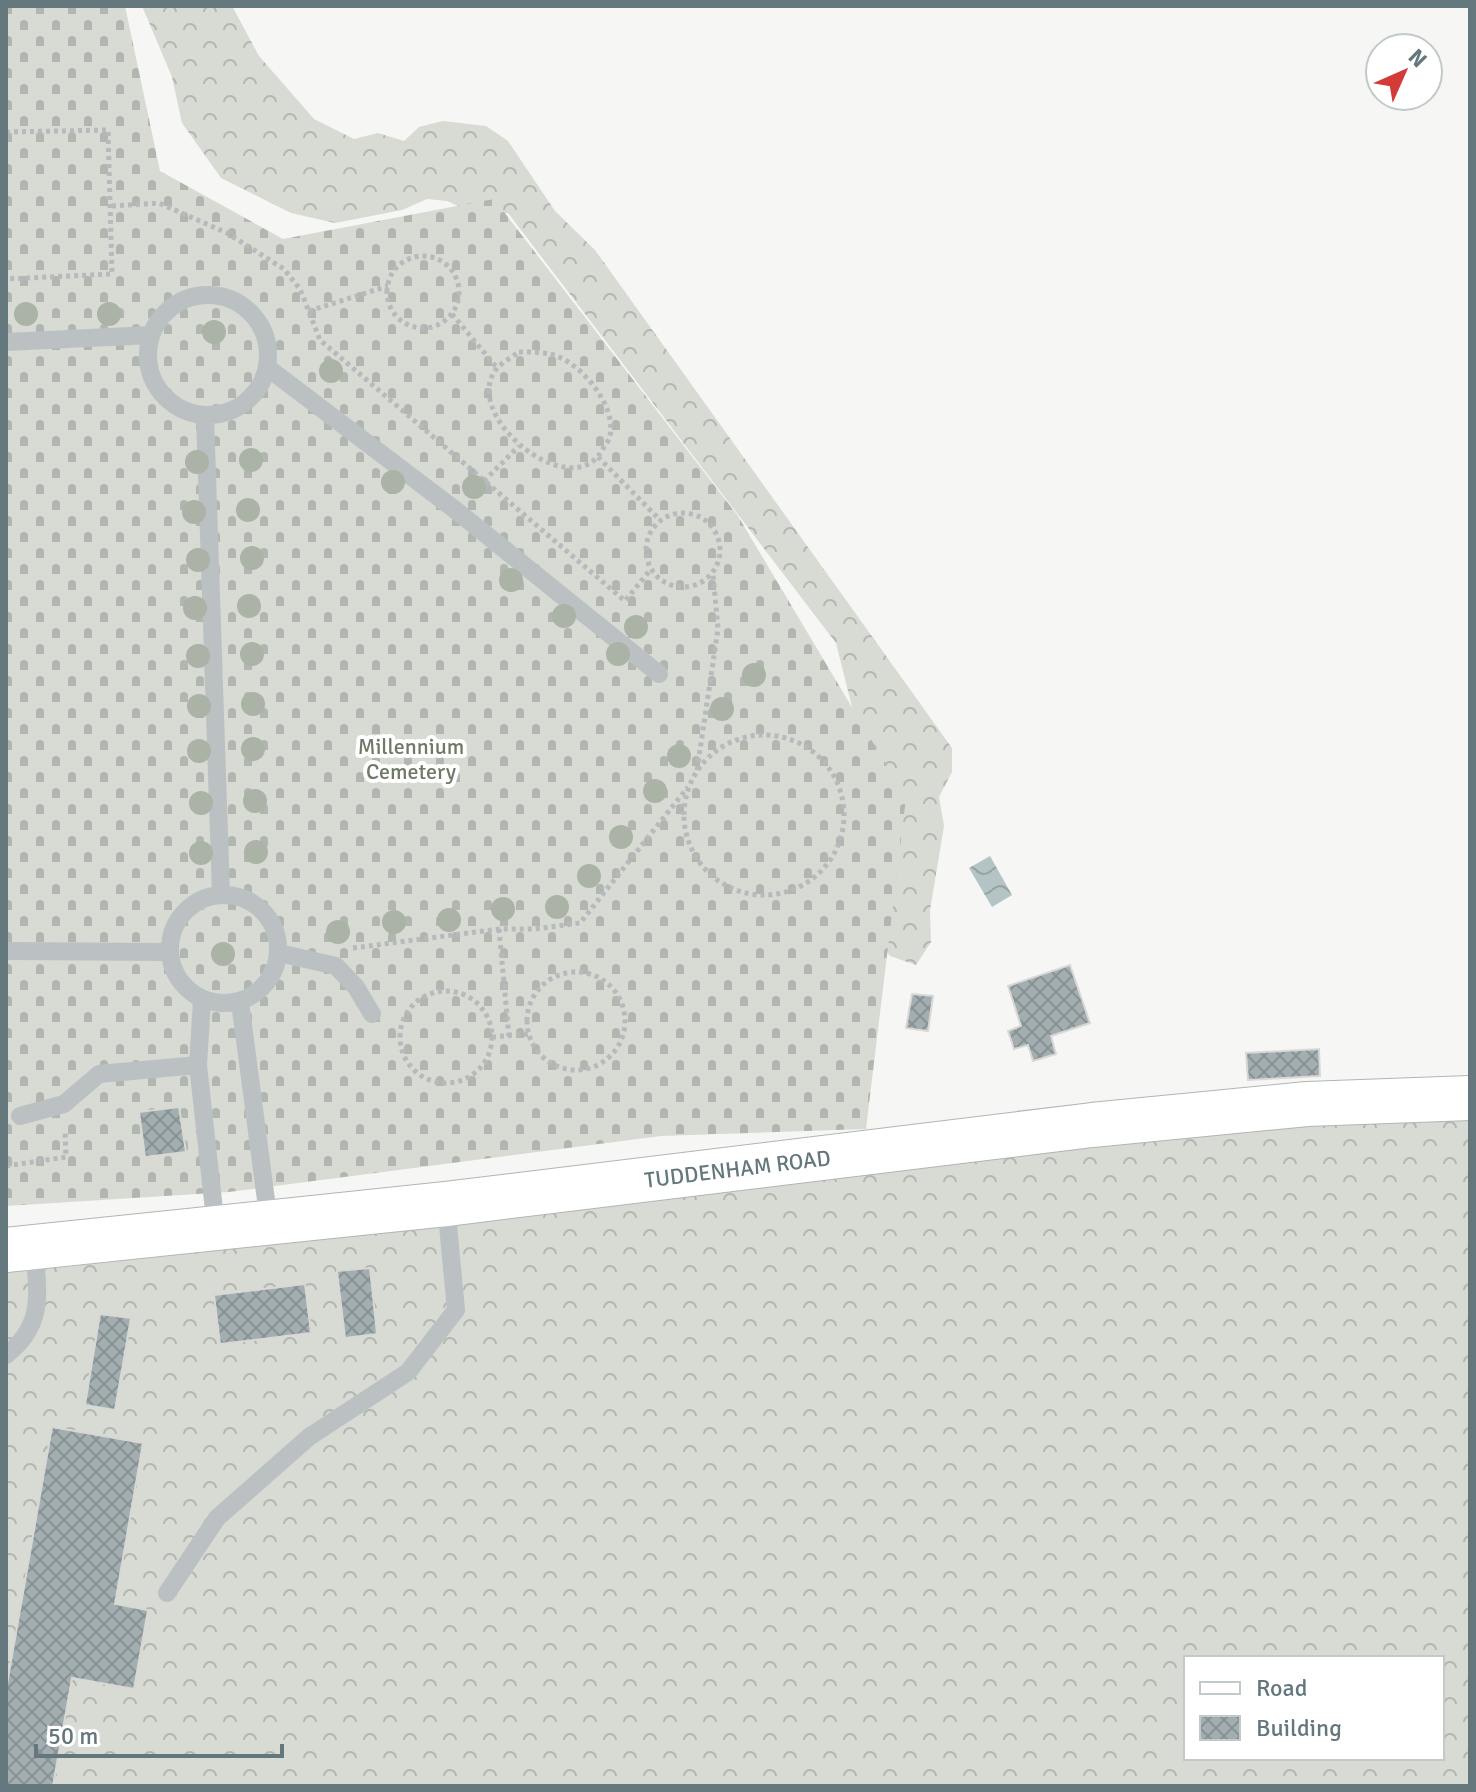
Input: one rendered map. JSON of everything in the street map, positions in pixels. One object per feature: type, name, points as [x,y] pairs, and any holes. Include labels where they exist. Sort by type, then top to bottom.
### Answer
[{"type":"street","name":"TUDDENHAM ROAD","points":[[20,1249],[446,1204],[1108,1123],[1307,1104],[1470,1098]]},
{"type":"lane","points":[[214,294],[235,300],[252,313],[264,330],[269,351],[268,368],[260,388],[246,403],[227,413],[205,416],[184,411],[166,399],[154,382],[147,362],[151,335],[167,310],[185,298],[214,294]]},
{"type":"lane","points":[[6,342],[151,335]]},
{"type":"lane","points":[[268,368],[458,512],[659,674]]},
{"type":"lane","points":[[205,416],[221,894]]},
{"type":"lane","points":[[221,894],[240,897],[255,904],[269,918],[277,935],[279,953],[274,972],[263,988],[240,1002],[221,1004],[202,1000],[186,989],[174,974],[169,952],[169,942],[180,916],[194,903],[221,894]]},
{"type":"lane","points":[[6,951],[169,952]]},
{"type":"lane","points":[[279,953],[336,966],[356,987],[372,1014]]},
{"type":"lane","points":[[202,1000],[198,1065],[216,1229]]},
{"type":"lane","points":[[240,1002],[269,1223]]},
{"type":"lane","points":[[20,1116],[64,1104],[99,1074],[198,1065]]},
{"type":"lane","points":[[167,1593],[217,1518],[309,1437],[408,1372],[456,1310],[446,1204]]},
{"type":"lane","points":[[6,1355],[23,1342],[33,1323],[37,1288],[20,1249]]},
{"type":"path","points":[[6,132],[108,130],[112,206],[112,274],[6,279]]},
{"type":"path","points":[[112,206],[159,203],[227,233],[284,269],[300,289],[320,340],[625,601],[651,569]]},
{"type":"path","points":[[425,256],[450,267],[460,290],[452,314],[435,327],[423,329],[410,326],[392,311],[388,286],[400,264],[425,256]]},
{"type":"path","points":[[309,311],[388,286]]},
{"type":"path","points":[[452,314],[497,368]]},
{"type":"path","points":[[519,352],[552,354],[584,375],[607,404],[610,436],[598,457],[580,466],[547,464],[519,446],[499,422],[489,393],[497,368],[519,352]]},
{"type":"path","points":[[484,481],[519,446]]},
{"type":"path","points":[[598,457],[660,520]]},
{"type":"path","points":[[677,513],[690,513],[705,520],[718,536],[721,549],[713,573],[696,585],[684,588],[660,580],[646,557],[646,544],[651,530],[660,520],[677,513]]},
{"type":"path","points":[[696,774],[718,629],[713,573]]},
{"type":"path","points":[[336,966],[349,948],[499,929],[535,929],[580,923],[688,786],[706,758],[729,742],[755,734],[774,734],[801,742],[824,759],[842,792],[845,820],[839,848],[831,862],[811,881],[777,895],[745,893],[719,882],[703,868],[689,843],[683,814],[688,786]]},
{"type":"path","points":[[499,929],[509,1037]]},
{"type":"path","points":[[570,972],[589,974],[612,987],[621,1001],[625,1018],[623,1036],[614,1051],[599,1064],[583,1070],[564,1068],[548,1061],[536,1050],[528,1034],[529,1005],[537,990],[554,977],[570,972]]},
{"type":"path","points":[[447,990],[475,1001],[485,1013],[492,1037],[489,1053],[481,1067],[459,1081],[446,1083],[430,1080],[414,1071],[404,1058],[399,1036],[402,1020],[410,1006],[423,996],[447,990]]},
{"type":"path","points":[[492,1037],[528,1034]]},
{"type":"path","points":[[6,1166],[66,1157],[64,1104]]},
{"type":"green space","name":"Millennium Cemetery","points":[[6,6],[125,6],[160,171],[283,239],[494,199],[738,516],[906,798],[866,1129],[661,1136],[229,1192],[6,1206]]},
{"type":"green space","points":[[142,6],[232,6],[259,56],[314,119],[354,139],[378,133],[404,141],[419,127],[443,121],[486,126],[508,141],[555,211],[595,250],[952,748],[952,772],[939,797],[944,826],[930,910],[931,942],[916,965],[890,956],[880,942],[859,735],[836,643],[508,213],[480,216],[447,201],[427,199],[402,210],[335,223],[291,213],[221,178],[182,123],[172,77]]},
{"type":"green space","points":[[1470,1114],[1470,1786],[6,1786],[6,1263],[1324,1120]]},
{"type":"water","points":[[990,856],[1012,895],[992,907],[969,868]]},
{"type":"building","points":[[1070,965],[1090,1023],[1051,1036],[1056,1054],[1033,1061],[1028,1045],[1014,1049],[1008,1031],[1021,1026],[1008,986]]},
{"type":"building","points":[[912,994],[933,996],[928,1031],[906,1028]]},
{"type":"building","points":[[1319,1049],[1320,1076],[1248,1080],[1246,1053]]},
{"type":"building","points":[[179,1107],[186,1152],[145,1157],[139,1112]]},
{"type":"building","points":[[370,1268],[377,1334],[345,1338],[337,1271]]},
{"type":"building","points":[[305,1284],[311,1333],[220,1344],[214,1295]]},
{"type":"building","points":[[100,1314],[131,1318],[115,1410],[85,1405]]},
{"type":"building","points":[[52,1427],[143,1443],[115,1604],[148,1610],[134,1689],[72,1678],[53,1786],[6,1786],[6,1690]]}]
